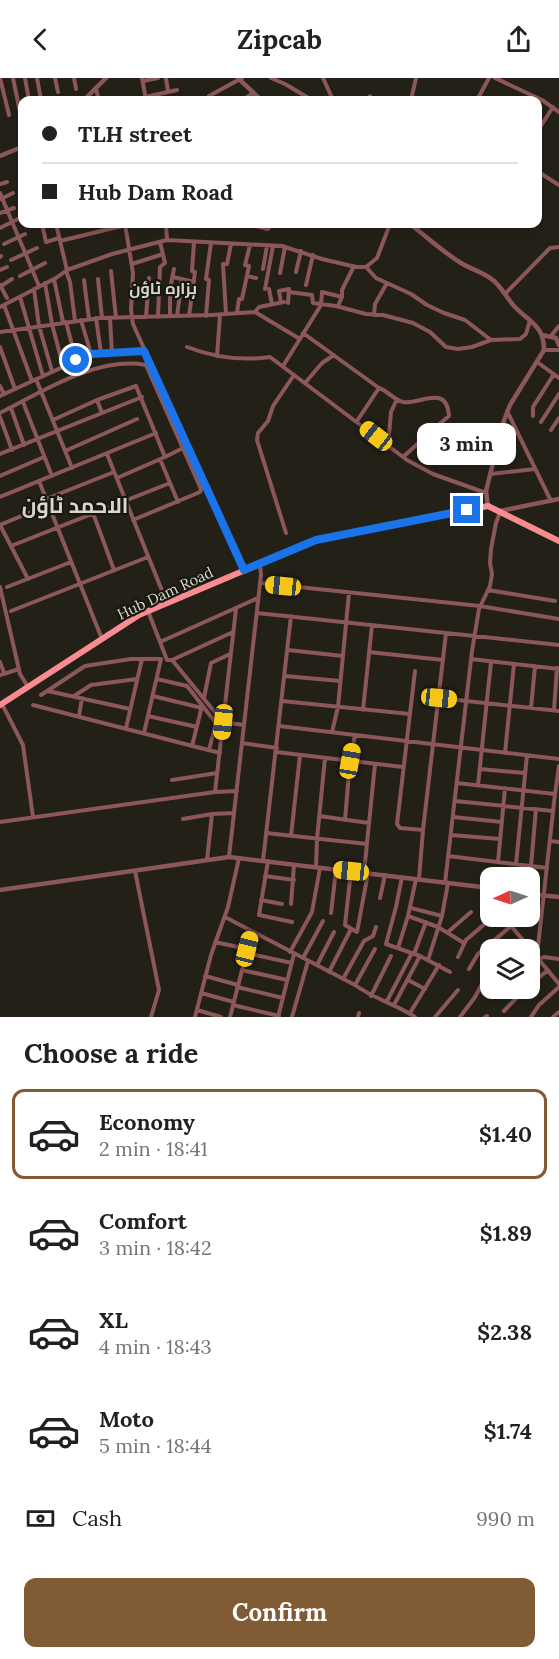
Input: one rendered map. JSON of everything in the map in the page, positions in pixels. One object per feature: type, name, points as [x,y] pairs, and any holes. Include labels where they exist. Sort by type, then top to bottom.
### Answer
[{"type":"main road","name":"Hub Dam Road","points":[[1,704],[148,611],[316,540],[488,506]]},
{"type":"main road","points":[[488,506],[559,541]]},
{"type":"street","points":[[0,78],[9,115]]},
{"type":"street","points":[[13,78],[18,102]]},
{"type":"street","points":[[25,78],[28,96]]},
{"type":"street","points":[[38,78],[40,96]]},
{"type":"street","points":[[55,78],[58,92]]},
{"type":"street","points":[[74,78],[76,89]]},
{"type":"street","points":[[88,96],[106,78]]},
{"type":"street","points":[[145,96],[143,80],[158,78]]},
{"type":"street","points":[[166,78],[168,92]]},
{"type":"street","points":[[209,96],[239,78],[256,96]]},
{"type":"street","points":[[271,78],[305,96]]},
{"type":"street","points":[[323,78],[331,96]]},
{"type":"street","points":[[412,96],[416,78]]},
{"type":"street","points":[[479,96],[489,78]]},
{"type":"street","points":[[495,78],[533,96]]},
{"type":"street","points":[[96,89],[98,96]]},
{"type":"street","points":[[155,96],[177,90]]},
{"type":"street","points":[[249,96],[253,93]]},
{"type":"street","points":[[542,100],[559,112]]},
{"type":"street","points":[[542,124],[553,107]]},
{"type":"street","points":[[0,156],[18,149]]},
{"type":"street","points":[[542,174],[559,186]]},
{"type":"street","points":[[0,184],[7,182]]},
{"type":"street","points":[[14,193],[1,197],[39,287]]},
{"type":"street","points":[[0,213],[14,207]]},
{"type":"street","points":[[0,228],[18,219]]},
{"type":"street","points":[[43,228],[46,242],[110,228]]},
{"type":"street","points":[[57,228],[78,321],[91,354]]},
{"type":"street","points":[[127,228],[132,264],[131,317],[144,351],[244,570]]},
{"type":"street","points":[[167,228],[167,240]]},
{"type":"street","points":[[366,267],[377,258],[388,228]]},
{"type":"street","points":[[415,228],[462,264],[495,282],[514,306],[534,323],[542,335],[544,350],[507,411],[489,474],[486,493],[488,506]]},
{"type":"street","points":[[4,244],[25,234]]},
{"type":"street","points":[[72,468],[42,393],[34,380],[2,306],[67,270],[130,249],[167,240],[273,246],[366,267],[376,278],[411,294],[427,305],[465,320],[491,340]]},
{"type":"street","points":[[158,316],[160,267],[165,263],[160,242]]},
{"type":"street","points":[[189,316],[195,272],[192,272],[194,242]]},
{"type":"street","points":[[206,316],[209,280],[206,279],[211,243]]},
{"type":"street","points":[[217,356],[223,315],[223,264],[227,264],[231,244]]},
{"type":"street","points":[[237,313],[238,299],[242,299],[249,266],[245,265],[250,245]]},
{"type":"street","points":[[262,269],[267,246]]},
{"type":"street","points":[[272,304],[267,289],[273,246]]},
{"type":"street","points":[[280,273],[285,247]]},
{"type":"street","points":[[505,294],[550,248],[559,247]]},
{"type":"street","points":[[11,260],[37,248]]},
{"type":"street","points":[[296,272],[302,251]]},
{"type":"street","points":[[132,264],[163,254]]},
{"type":"street","points":[[306,285],[313,255]]},
{"type":"street","points":[[20,276],[45,263]]},
{"type":"street","points":[[338,306],[342,290],[354,266]]},
{"type":"street","points":[[0,270],[7,267]]},
{"type":"street","points":[[170,316],[170,289],[174,268]]},
{"type":"street","points":[[111,272],[116,318]]},
{"type":"street","points":[[247,276],[256,278]]},
{"type":"street","points":[[173,277],[194,282]]},
{"type":"street","points":[[146,317],[149,278]]},
{"type":"street","points":[[7,298],[0,286],[12,279]]},
{"type":"street","points":[[54,279],[76,360]]},
{"type":"street","points":[[98,279],[102,318]]},
{"type":"street","points":[[177,316],[182,279]]},
{"type":"street","points":[[84,280],[89,319]]},
{"type":"street","points":[[374,315],[375,304],[387,283]]},
{"type":"street","points":[[45,284],[63,366]]},
{"type":"street","points":[[284,302],[279,291],[289,289],[289,292],[312,294],[313,303],[338,306],[413,323],[446,347],[464,349],[491,340],[520,339],[526,334],[530,320]]},
{"type":"street","points":[[34,290],[39,326],[52,371]]},
{"type":"street","points":[[284,302],[289,292]]},
{"type":"street","points":[[283,366],[321,305],[322,292],[342,297]]},
{"type":"street","points":[[20,297],[42,376]]},
{"type":"street","points":[[255,312],[259,307],[284,302]]},
{"type":"street","points":[[0,332],[96,318],[206,316],[255,312],[300,339]]},
{"type":"street","points":[[96,318],[101,353]]},
{"type":"street","points":[[110,318],[112,353]]},
{"type":"street","points":[[550,337],[559,326]]},
{"type":"street","points":[[303,333],[379,388],[403,402],[435,397],[441,400],[449,411],[449,416],[433,427],[428,436],[402,457]]},
{"type":"street","points":[[542,335],[556,338],[559,345]]},
{"type":"street","points":[[0,347],[15,389]]},
{"type":"street","points":[[187,347],[217,356],[251,360],[270,357],[402,457],[433,474],[486,493]]},
{"type":"street","points":[[544,350],[559,350]]},
{"type":"street","points":[[0,386],[2,395],[91,354],[144,351]]},
{"type":"street","points":[[305,383],[322,363],[334,355]]},
{"type":"street","points":[[537,362],[559,378]]},
{"type":"street","points":[[12,450],[0,415],[93,369],[144,365],[201,489],[200,492],[134,520]]},
{"type":"street","points":[[534,416],[533,407],[554,374]]},
{"type":"street","points":[[286,533],[258,440],[258,433],[268,421],[273,406],[295,375]]},
{"type":"street","points":[[53,420],[133,386],[138,388],[156,433],[170,483],[178,502]]},
{"type":"street","points":[[357,422],[379,388]]},
{"type":"street","points":[[541,422],[559,394]]},
{"type":"street","points":[[0,454],[142,397]]},
{"type":"street","points":[[388,446],[391,412],[397,399]]},
{"type":"street","points":[[97,400],[102,413]]},
{"type":"street","points":[[23,402],[52,476]]},
{"type":"street","points":[[11,408],[24,445]]},
{"type":"street","points":[[507,411],[551,501]]},
{"type":"street","points":[[551,430],[559,418]]},
{"type":"street","points":[[65,451],[137,419]]},
{"type":"street","points":[[0,497],[156,433]]},
{"type":"street","points":[[117,478],[183,448]]},
{"type":"street","points":[[107,454],[167,603]]},
{"type":"street","points":[[0,476],[44,457]]},
{"type":"street","points":[[489,474],[535,469]]},
{"type":"street","points":[[46,499],[114,472]]},
{"type":"street","points":[[39,481],[102,639]]},
{"type":"street","points":[[11,546],[170,483]]},
{"type":"street","points":[[428,960],[442,916],[474,636],[480,606],[488,590],[492,574],[491,549],[496,523],[500,511],[559,498]]},
{"type":"street","points":[[28,579],[0,525],[48,505]]},
{"type":"street","points":[[93,513],[114,570]]},
{"type":"street","points":[[11,611],[148,557]]},
{"type":"street","points":[[7,587],[71,562]]},
{"type":"street","points":[[229,856],[259,598],[260,564]]},
{"type":"street","points":[[260,583],[480,606],[559,619]]},
{"type":"street","points":[[0,587],[19,669],[28,687]]},
{"type":"street","points":[[488,590],[555,601]]},
{"type":"street","points":[[332,732],[338,707],[349,593]]},
{"type":"street","points":[[160,642],[259,598]]},
{"type":"street","points":[[215,792],[236,609]]},
{"type":"street","points":[[148,611],[167,660],[172,660],[233,632]]},
{"type":"street","points":[[257,613],[559,645]]},
{"type":"street","points":[[291,616],[266,833],[265,876],[259,915],[292,922]]},
{"type":"street","points":[[363,710],[372,625]]},
{"type":"street","points":[[398,948],[418,879],[446,633]]},
{"type":"street","points":[[288,650],[343,656]]},
{"type":"street","points":[[369,652],[443,660]]},
{"type":"street","points":[[192,746],[210,666],[214,661],[230,654]]},
{"type":"street","points":[[126,728],[142,659]]},
{"type":"street","points":[[41,695],[82,667],[142,659],[161,659],[144,733]]},
{"type":"street","points":[[439,698],[556,710],[558,668],[471,659]]},
{"type":"street","points":[[172,660],[216,723],[209,750]]},
{"type":"street","points":[[0,662],[2,674],[19,669]]},
{"type":"street","points":[[478,785],[491,662]]},
{"type":"street","points":[[505,753],[514,664]]},
{"type":"street","points":[[531,708],[535,666]]},
{"type":"street","points":[[415,671],[398,826],[423,830]]},
{"type":"street","points":[[285,676],[340,681]]},
{"type":"street","points":[[73,696],[90,685],[137,679]]},
{"type":"street","points":[[157,679],[187,686],[223,722],[244,725]]},
{"type":"street","points":[[47,690],[130,710]]},
{"type":"street","points":[[153,696],[203,704]]},
{"type":"street","points":[[79,716],[82,698]]},
{"type":"street","points":[[282,701],[410,714]]},
{"type":"street","points":[[1,704],[23,745],[33,817]]},
{"type":"street","points":[[33,705],[220,753]]},
{"type":"street","points":[[148,716],[197,727]]},
{"type":"street","points":[[279,726],[559,759]]},
{"type":"street","points":[[345,820],[350,761],[355,735]]},
{"type":"street","points":[[242,743],[300,755],[404,767]]},
{"type":"street","points":[[291,836],[300,755]]},
{"type":"street","points":[[516,864],[527,755]]},
{"type":"street","points":[[201,993],[278,1016],[292,963],[292,953],[312,912],[318,867],[317,839],[325,758]]},
{"type":"street","points":[[351,871],[345,925],[357,932],[366,873],[375,764]]},
{"type":"street","points":[[539,939],[559,766]]},
{"type":"street","points":[[480,769],[525,773]]},
{"type":"street","points":[[172,780],[217,773]]},
{"type":"street","points":[[457,783],[555,794]]},
{"type":"street","points":[[498,862],[505,788]]},
{"type":"street","points":[[0,822],[215,792],[237,791]]},
{"type":"street","points":[[455,801],[553,811]]},
{"type":"street","points":[[531,866],[536,809]]},
{"type":"street","points":[[183,819],[234,813]]},
{"type":"street","points":[[207,860],[212,814]]},
{"type":"street","points":[[319,816],[369,823]]},
{"type":"street","points":[[453,817],[502,822]]},
{"type":"street","points":[[266,833],[367,844]]},
{"type":"street","points":[[451,835],[500,839]]},
{"type":"street","points":[[550,841],[559,842]]},
{"type":"street","points":[[0,890],[229,856],[480,887]]},
{"type":"street","points":[[448,856],[547,868]]},
{"type":"street","points":[[195,1017],[215,942],[225,917],[239,858]]},
{"type":"street","points":[[291,904],[294,865]]},
{"type":"street","points":[[331,913],[336,870]]},
{"type":"street","points":[[135,871],[159,990],[151,1017]]},
{"type":"street","points":[[380,898],[385,875]]},
{"type":"street","points":[[265,876],[294,880]]},
{"type":"street","points":[[402,877],[386,944],[420,956],[450,972]]},
{"type":"street","points":[[540,895],[559,897]]},
{"type":"street","points":[[261,900],[282,904]]},
{"type":"street","points":[[411,908],[442,916]]},
{"type":"street","points":[[448,932],[471,912]]},
{"type":"street","points":[[408,916],[438,927],[464,943]]},
{"type":"street","points":[[225,917],[355,985],[371,996],[387,1001],[415,1017]]},
{"type":"street","points":[[292,1017],[306,960],[323,921]]},
{"type":"street","points":[[387,1001],[413,954],[426,922]]},
{"type":"street","points":[[343,979],[364,941],[372,938],[376,927]]},
{"type":"street","points":[[458,957],[464,943],[482,927]]},
{"type":"street","points":[[469,969],[478,954],[510,927]]},
{"type":"street","points":[[512,927],[522,939]]},
{"type":"street","points":[[329,972],[351,929]]},
{"type":"street","points":[[230,1017],[252,931]]},
{"type":"street","points":[[317,965],[334,932]]},
{"type":"street","points":[[215,942],[292,963]]},
{"type":"street","points":[[355,985],[375,949]]},
{"type":"street","points":[[371,996],[391,956]]},
{"type":"street","points":[[394,1005],[420,956]]},
{"type":"street","points":[[540,956],[559,959]]},
{"type":"street","points":[[531,1017],[559,986],[540,961]]},
{"type":"street","points":[[410,1013],[439,965]]},
{"type":"street","points":[[242,970],[288,980]]},
{"type":"street","points":[[540,977],[548,970]]},
{"type":"street","points":[[205,976],[283,998]]},
{"type":"street","points":[[408,980],[425,989]]},
{"type":"street","points":[[460,1017],[480,989]]},
{"type":"street","points":[[435,1017],[458,990]]},
{"type":"street","points":[[504,1011],[515,999]]},
{"type":"street","points":[[197,1010],[221,1017]]},
{"type":"street","points":[[553,1017],[559,1012]]},
{"type":"district","name":"ہزارہ ٹاؤن","points":[[163,288]]},
{"type":"district","name":"الاحمد ٹاؤن","points":[[75,505]]},
{"type":"route","points":[[76,360],[91,354],[144,351],[244,570],[316,540],[467,510]]}]
